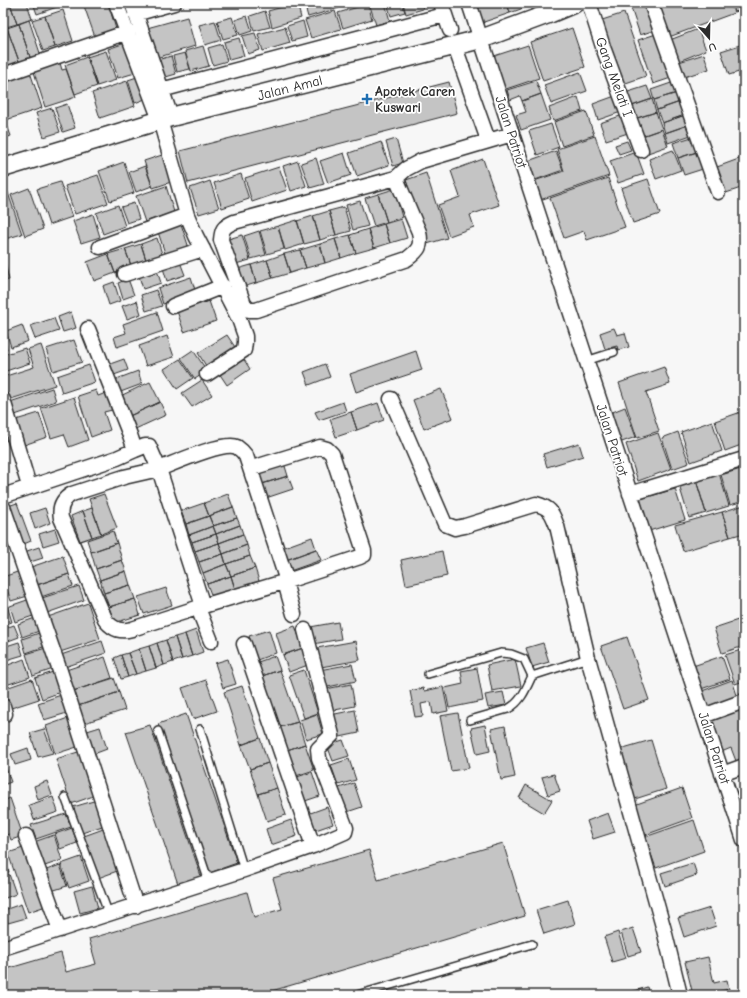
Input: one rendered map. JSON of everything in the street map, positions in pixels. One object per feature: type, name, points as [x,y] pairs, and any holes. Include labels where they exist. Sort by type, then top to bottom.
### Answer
[{"type":"street","points":[[116,3],[165,119]]},
{"type":"street","points":[[174,3],[134,8],[161,90],[165,119],[187,215],[239,319],[245,336],[244,350],[207,374]]},
{"type":"street","name":"Jalan Patriot","points":[[468,3],[744,840]]},
{"type":"street","name":"Jalan Amal","points":[[3,168],[165,119],[452,38],[481,40],[549,8],[575,3]]},
{"type":"street","name":"Gang Melati I","points":[[589,3],[604,50],[641,150]]},
{"type":"street","points":[[652,3],[718,192]]},
{"type":"street","points":[[161,90],[443,9],[488,140]]},
{"type":"street","points":[[3,75],[128,32]]},
{"type":"street","points":[[396,178],[419,232],[421,241],[415,253],[407,259],[256,310],[249,310],[244,304],[221,240],[222,232],[225,226],[234,222],[396,178],[401,172],[412,165],[488,140],[512,134]]},
{"type":"street","points":[[100,247],[187,215]]},
{"type":"street","points":[[125,274],[203,249]]},
{"type":"street","points":[[173,306],[223,286]]},
{"type":"street","points":[[88,329],[135,450]]},
{"type":"street","points":[[390,399],[444,524],[455,528],[460,527],[536,504],[546,507],[552,513],[557,526],[588,658],[664,930],[680,995]]},
{"type":"street","points":[[3,400],[29,486]]},
{"type":"street","points":[[3,496],[29,486],[117,458],[145,446],[149,446],[159,469],[211,642]]},
{"type":"street","points":[[252,468],[320,447],[327,449],[332,454],[364,551],[364,555],[286,582],[200,607],[126,631],[117,630],[112,628],[106,621],[61,518],[61,505],[68,496],[72,494],[124,477],[159,469],[213,449],[226,446],[237,447],[246,456],[252,468],[286,582],[294,614]]},
{"type":"street","points":[[630,494],[744,460]]},
{"type":"street","points":[[3,507],[63,678],[136,906]]},
{"type":"street","points":[[3,948],[209,882],[313,846],[345,832],[346,828],[318,749],[332,735],[305,630]]},
{"type":"street","points":[[244,644],[313,846]]},
{"type":"street","points":[[703,716],[744,701]]},
{"type":"street","points":[[722,774],[744,766]]},
{"type":"street","points":[[26,836],[60,930]]},
{"type":"lane","points":[[586,361],[614,352]]},
{"type":"lane","points":[[428,674],[501,653],[511,654],[524,659],[532,676],[524,695],[514,706],[508,709],[470,720]]},
{"type":"lane","points":[[532,676],[588,658]]},
{"type":"lane","points":[[200,729],[244,870]]},
{"type":"lane","points":[[158,731],[209,882]]},
{"type":"lane","points":[[65,797],[109,915]]},
{"type":"lane","points":[[357,995],[370,993],[532,944]]},
{"type":"building","points":[[3,3],[10,3],[17,24],[6,27],[3,19]]},
{"type":"building","points":[[10,3],[27,3],[32,19],[17,24]]},
{"type":"building","points":[[33,3],[55,3],[57,7],[37,14]]},
{"type":"building","points":[[83,3],[108,3],[116,29],[95,37]]},
{"type":"building","points":[[297,3],[301,18],[272,27],[268,11]]},
{"type":"building","points":[[304,3],[338,3],[339,8],[308,17]]},
{"type":"building","points":[[339,3],[356,3],[341,7]]},
{"type":"building","points":[[369,3],[385,3],[390,21],[376,25]]},
{"type":"building","points":[[387,3],[402,3],[405,12],[391,16]]},
{"type":"building","points":[[403,3],[421,3],[423,9],[406,14]]},
{"type":"building","points":[[474,3],[507,3],[510,13],[481,23]]},
{"type":"building","points":[[507,3],[537,3],[510,13]]},
{"type":"building","points":[[646,3],[658,29],[640,35],[631,8]]},
{"type":"building","points":[[656,3],[730,3],[734,13],[669,37]]},
{"type":"building","points":[[732,3],[744,3],[744,9],[735,12]]},
{"type":"building","points":[[368,4],[372,19],[343,28],[338,13]]},
{"type":"building","points":[[63,10],[73,41],[55,47],[45,16]]},
{"type":"building","points":[[265,11],[270,27],[254,31],[250,16]]},
{"type":"building","points":[[335,11],[341,29],[311,38],[305,20]]},
{"type":"building","points":[[624,13],[646,76],[620,85],[599,21]]},
{"type":"building","points":[[45,16],[55,47],[43,51],[32,20]]},
{"type":"building","points":[[247,16],[252,31],[240,35],[235,20]]},
{"type":"building","points":[[744,16],[744,34],[739,18]]},
{"type":"building","points":[[187,17],[195,46],[156,58],[147,28]]},
{"type":"building","points":[[232,17],[238,35],[223,39],[217,21]]},
{"type":"building","points":[[29,20],[41,56],[31,60],[19,24]]},
{"type":"building","points":[[215,21],[221,40],[205,45],[199,25]]},
{"type":"building","points":[[303,21],[307,37],[292,41],[287,26]]},
{"type":"building","points":[[19,24],[31,60],[20,64],[7,28]]},
{"type":"building","points":[[285,27],[290,43],[263,51],[258,34]]},
{"type":"building","points":[[7,28],[20,64],[4,69],[3,29]]},
{"type":"building","points":[[572,28],[585,67],[543,81],[530,42]]},
{"type":"building","points":[[698,29],[706,50],[679,61],[670,40]]},
{"type":"building","points":[[255,33],[260,50],[248,54],[242,36]]},
{"type":"building","points":[[656,34],[671,78],[653,84],[638,40]]},
{"type":"building","points":[[239,38],[244,56],[229,60],[224,42]]},
{"type":"building","points":[[125,43],[135,73],[118,78],[108,49]]},
{"type":"building","points":[[222,44],[227,61],[213,65],[208,48]]},
{"type":"building","points":[[743,44],[744,68],[741,69],[742,71],[729,75],[721,51]]},
{"type":"building","points":[[528,45],[539,78],[503,90],[491,57]]},
{"type":"building","points":[[203,46],[209,66],[191,71],[185,51]]},
{"type":"building","points":[[106,51],[116,80],[97,86],[87,57]]},
{"type":"building","points":[[185,53],[190,69],[177,72],[173,56]]},
{"type":"building","points":[[704,54],[709,69],[684,77],[679,62]]},
{"type":"building","points":[[171,56],[176,74],[159,79],[154,61]]},
{"type":"building","points":[[87,57],[97,86],[75,94],[65,65]]},
{"type":"building","points":[[60,63],[62,70],[66,69],[76,97],[45,107],[34,72]]},
{"type":"building","points":[[30,72],[42,108],[6,120],[3,111],[3,81]]},
{"type":"building","points":[[580,72],[587,91],[551,104],[544,85]]},
{"type":"building","points":[[137,77],[145,99],[135,103],[128,80]]},
{"type":"building","points":[[127,81],[135,106],[100,118],[92,93]]},
{"type":"building","points":[[536,81],[541,94],[522,101],[520,96],[510,100],[507,90]]},
{"type":"building","points":[[449,82],[457,113],[188,183],[180,151]]},
{"type":"building","points":[[674,82],[677,93],[654,100],[651,90]]},
{"type":"building","points":[[647,86],[652,99],[629,107],[625,93]]},
{"type":"building","points":[[677,93],[680,102],[657,110],[654,100]]},
{"type":"building","points":[[541,94],[550,120],[521,130],[516,115],[526,112],[522,101]]},
{"type":"building","points":[[615,96],[621,112],[598,120],[593,104]]},
{"type":"building","points":[[578,97],[582,111],[553,121],[549,108]]},
{"type":"building","points":[[652,99],[656,112],[634,119],[629,107]]},
{"type":"building","points":[[680,102],[685,115],[662,123],[657,110]]},
{"type":"building","points":[[67,104],[75,128],[63,132],[55,108]]},
{"type":"building","points":[[52,108],[60,132],[44,137],[36,113]]},
{"type":"building","points":[[586,111],[594,135],[562,146],[554,122]]},
{"type":"building","points":[[656,112],[662,129],[639,137],[634,119]]},
{"type":"building","points":[[3,114],[11,136],[3,139]]},
{"type":"building","points":[[623,115],[628,133],[606,140],[600,123]]},
{"type":"building","points":[[685,115],[688,125],[665,133],[662,123]]},
{"type":"building","points":[[551,124],[559,147],[537,155],[529,131]]},
{"type":"building","points":[[688,125],[691,135],[668,143],[665,133]]},
{"type":"building","points":[[662,129],[668,146],[645,154],[639,137]]},
{"type":"building","points":[[595,136],[609,176],[540,200],[534,181],[564,171],[557,149]]},
{"type":"building","points":[[695,136],[700,151],[678,158],[673,143]]},
{"type":"building","points":[[396,139],[403,163],[393,166],[386,142]]},
{"type":"building","points":[[627,141],[631,150],[619,154],[615,145]]},
{"type":"building","points":[[381,142],[389,165],[357,176],[349,153]]},
{"type":"building","points":[[673,150],[681,170],[656,179],[649,159]]},
{"type":"building","points":[[556,151],[563,170],[535,180],[528,161]]},
{"type":"building","points":[[700,151],[706,168],[684,175],[678,158]]},
{"type":"building","points":[[636,152],[644,174],[618,183],[610,161]]},
{"type":"building","points":[[344,153],[351,175],[328,183],[320,161]]},
{"type":"building","points":[[162,155],[171,182],[153,188],[144,161]]},
{"type":"building","points":[[744,157],[744,187],[726,193],[717,167]]},
{"type":"building","points":[[316,158],[324,184],[310,188],[301,163]]},
{"type":"building","points":[[483,159],[499,205],[470,215],[474,227],[449,236],[438,205],[460,197],[451,171]]},
{"type":"building","points":[[298,161],[306,186],[291,191],[283,166]]},
{"type":"building","points":[[124,162],[134,193],[110,201],[99,171]]},
{"type":"building","points":[[145,166],[152,186],[136,192],[129,172]]},
{"type":"building","points":[[279,167],[287,190],[252,202],[245,178]]},
{"type":"building","points":[[426,173],[447,238],[427,244],[406,180]]},
{"type":"building","points":[[241,174],[249,199],[222,208],[214,183]]},
{"type":"building","points":[[98,175],[108,203],[75,214],[65,186]]},
{"type":"building","points":[[608,178],[625,227],[587,240],[584,231],[564,238],[550,198]]},
{"type":"building","points":[[648,179],[660,214],[633,223],[621,188]]},
{"type":"building","points":[[210,181],[219,208],[199,214],[190,188]]},
{"type":"building","points":[[60,182],[72,217],[49,225],[37,189]]},
{"type":"building","points":[[166,186],[174,212],[145,222],[136,196]]},
{"type":"building","points":[[29,188],[43,229],[25,236],[11,195]]},
{"type":"building","points":[[394,189],[402,217],[387,222],[378,194]]},
{"type":"building","points":[[7,190],[22,234],[5,239],[3,232],[3,192]]},
{"type":"building","points":[[378,194],[387,222],[374,226],[365,198]]},
{"type":"building","points":[[360,201],[368,226],[353,230],[346,205]]},
{"type":"building","points":[[134,203],[139,219],[127,223],[121,207]]},
{"type":"building","points":[[118,205],[125,226],[103,234],[96,213]]},
{"type":"building","points":[[344,207],[351,231],[336,235],[329,211]]},
{"type":"building","points":[[329,211],[336,235],[320,240],[313,216]]},
{"type":"building","points":[[93,214],[100,237],[81,243],[73,221]]},
{"type":"building","points":[[313,216],[320,240],[304,244],[297,221]]},
{"type":"building","points":[[401,219],[407,238],[390,243],[384,224]]},
{"type":"building","points":[[297,220],[304,244],[285,250],[278,226]]},
{"type":"building","points":[[181,224],[190,251],[167,259],[158,232]]},
{"type":"building","points":[[384,224],[390,243],[374,248],[368,229]]},
{"type":"building","points":[[278,226],[284,249],[267,254],[260,231]]},
{"type":"building","points":[[368,229],[374,248],[356,253],[350,235]]},
{"type":"building","points":[[259,231],[266,255],[251,259],[244,236]]},
{"type":"building","points":[[242,235],[250,260],[232,265],[225,240]]},
{"type":"building","points":[[350,235],[356,253],[341,258],[335,239]]},
{"type":"building","points":[[157,238],[163,257],[147,263],[141,244]]},
{"type":"building","points":[[335,239],[341,258],[325,263],[320,244]]},
{"type":"building","points":[[141,244],[147,263],[132,268],[125,249]]},
{"type":"building","points":[[320,244],[325,263],[306,268],[300,250]]},
{"type":"building","points":[[125,249],[132,268],[115,273],[108,254]]},
{"type":"building","points":[[300,250],[306,268],[290,273],[284,254]]},
{"type":"building","points":[[3,253],[9,280],[3,281]]},
{"type":"building","points":[[108,254],[115,273],[94,281],[87,262]]},
{"type":"building","points":[[284,254],[290,273],[273,278],[267,260]]},
{"type":"building","points":[[267,260],[273,278],[256,283],[251,265]]},
{"type":"building","points":[[180,262],[185,275],[167,281],[163,268]]},
{"type":"building","points":[[251,265],[256,283],[240,288],[234,270]]},
{"type":"building","points":[[157,270],[161,283],[143,289],[139,276]]},
{"type":"building","points":[[191,277],[196,293],[163,304],[158,288]]},
{"type":"building","points":[[128,279],[134,295],[123,299],[118,283]]},
{"type":"building","points":[[114,282],[120,301],[109,305],[103,286]]},
{"type":"building","points":[[156,290],[162,306],[146,311],[141,295]]},
{"type":"building","points":[[137,301],[141,314],[127,319],[122,306]]},
{"type":"building","points":[[209,301],[216,321],[184,332],[177,311]]},
{"type":"building","points":[[71,312],[76,328],[63,332],[58,317]]},
{"type":"building","points":[[157,312],[163,331],[117,347],[114,337],[126,333],[123,324]]},
{"type":"building","points":[[54,318],[59,331],[35,339],[30,326]]},
{"type":"building","points":[[22,325],[28,341],[11,347],[6,331]]},
{"type":"building","points":[[614,328],[617,335],[625,333],[629,347],[618,350],[617,346],[605,349],[600,333]]},
{"type":"building","points":[[227,335],[237,350],[208,369],[198,353]]},
{"type":"building","points":[[3,336],[7,349],[3,350]]},
{"type":"building","points":[[167,336],[174,357],[146,366],[139,346]]},
{"type":"building","points":[[74,340],[82,362],[53,371],[46,349]]},
{"type":"building","points":[[41,345],[55,385],[8,400],[3,384],[3,377],[34,367],[28,349]]},
{"type":"building","points":[[25,348],[30,363],[3,372],[3,355]]},
{"type":"building","points":[[193,350],[207,371],[195,379],[181,358]]},
{"type":"building","points":[[416,351],[422,370],[356,392],[350,374]]},
{"type":"building","points":[[243,358],[250,369],[227,385],[219,373]]},
{"type":"building","points":[[124,359],[128,370],[114,375],[110,364]]},
{"type":"building","points":[[180,359],[193,378],[177,389],[164,369]]},
{"type":"building","points":[[325,364],[330,377],[309,385],[304,372]]},
{"type":"building","points":[[89,365],[95,382],[62,393],[57,376]]},
{"type":"building","points":[[664,367],[670,384],[646,392],[659,431],[637,438],[619,383]]},
{"type":"building","points":[[138,371],[142,384],[118,393],[114,380]]},
{"type":"building","points":[[202,380],[212,395],[192,407],[182,393]]},
{"type":"building","points":[[150,382],[160,402],[125,418],[116,398]]},
{"type":"building","points":[[52,388],[56,401],[12,416],[7,403]]},
{"type":"building","points":[[441,389],[453,418],[424,429],[413,400]]},
{"type":"building","points":[[96,390],[98,396],[106,393],[112,410],[104,412],[110,430],[91,437],[78,396]]},
{"type":"building","points":[[74,397],[88,440],[69,447],[64,434],[51,438],[41,408]]},
{"type":"building","points":[[160,402],[166,415],[131,431],[125,418]]},
{"type":"building","points":[[343,402],[346,411],[319,420],[315,412]]},
{"type":"building","points":[[378,403],[384,420],[357,430],[351,412]]},
{"type":"building","points":[[625,407],[636,437],[616,444],[605,415]]},
{"type":"building","points":[[744,411],[744,444],[725,451],[715,421]]},
{"type":"building","points":[[351,412],[357,430],[336,437],[330,419]]},
{"type":"building","points":[[39,413],[47,437],[24,445],[16,420]]},
{"type":"building","points":[[712,421],[722,451],[691,462],[681,432]]},
{"type":"building","points":[[3,428],[7,440],[3,442]]},
{"type":"building","points":[[678,432],[689,463],[672,469],[662,438]]},
{"type":"building","points":[[658,433],[671,469],[638,481],[626,444]]},
{"type":"building","points":[[579,443],[583,456],[547,467],[543,454]]},
{"type":"building","points":[[284,463],[288,476],[262,484],[258,472]]},
{"type":"building","points":[[744,468],[744,501],[730,505],[721,475]]},
{"type":"building","points":[[719,473],[729,506],[706,513],[696,480]]},
{"type":"building","points":[[288,476],[293,489],[266,498],[262,484]]},
{"type":"building","points":[[696,480],[706,513],[689,518],[679,485]]},
{"type":"building","points":[[675,489],[685,520],[649,531],[640,499]]},
{"type":"building","points":[[104,494],[117,528],[101,534],[89,499]]},
{"type":"building","points":[[228,494],[233,507],[209,516],[204,503]]},
{"type":"building","points":[[17,503],[31,541],[19,546],[5,507]]},
{"type":"building","points":[[204,503],[209,516],[186,524],[181,511]]},
{"type":"building","points":[[744,505],[744,533],[730,537],[722,512]]},
{"type":"building","points":[[233,507],[237,518],[213,526],[209,516]]},
{"type":"building","points":[[45,508],[50,523],[35,529],[30,513]]},
{"type":"building","points":[[92,508],[101,534],[92,537],[83,511]]},
{"type":"building","points":[[83,511],[92,537],[80,541],[71,516]]},
{"type":"building","points":[[722,512],[730,537],[683,551],[675,525]]},
{"type":"building","points":[[209,516],[213,526],[189,535],[186,524]]},
{"type":"building","points":[[237,518],[240,525],[216,534],[213,526]]},
{"type":"building","points":[[240,525],[243,534],[219,543],[216,534]]},
{"type":"building","points":[[213,526],[216,534],[192,542],[189,535]]},
{"type":"building","points":[[55,529],[59,541],[43,546],[39,534]]},
{"type":"building","points":[[113,531],[117,543],[91,552],[87,540]]},
{"type":"building","points":[[216,534],[219,543],[195,551],[192,542]]},
{"type":"building","points":[[243,534],[247,545],[223,554],[219,543]]},
{"type":"building","points":[[312,537],[316,549],[286,560],[282,548]]},
{"type":"building","points":[[117,543],[122,560],[96,569],[91,552]]},
{"type":"building","points":[[219,543],[223,554],[199,562],[195,551]]},
{"type":"building","points":[[247,545],[250,556],[226,564],[223,554]]},
{"type":"building","points":[[39,547],[43,558],[27,563],[24,552]]},
{"type":"building","points":[[316,549],[321,560],[290,571],[286,560]]},
{"type":"building","points":[[442,551],[447,576],[406,585],[401,560]]},
{"type":"building","points":[[223,554],[226,564],[203,573],[199,562]]},
{"type":"building","points":[[63,556],[69,574],[34,586],[28,568]]},
{"type":"building","points":[[250,556],[255,568],[231,576],[226,564]]},
{"type":"building","points":[[122,560],[126,571],[100,580],[96,569]]},
{"type":"building","points":[[226,564],[231,576],[207,584],[203,573]]},
{"type":"building","points":[[255,568],[259,581],[235,589],[231,576]]},
{"type":"building","points":[[23,570],[31,595],[11,601],[3,577]]},
{"type":"building","points":[[126,571],[130,585],[104,593],[100,580]]},
{"type":"building","points":[[69,574],[73,586],[38,598],[34,586]]},
{"type":"building","points":[[231,576],[235,589],[212,597],[207,584]]},
{"type":"building","points":[[130,585],[135,599],[109,607],[104,593]]},
{"type":"building","points":[[79,586],[84,600],[47,613],[42,598]]},
{"type":"building","points":[[166,588],[172,605],[144,614],[138,597]]},
{"type":"building","points":[[30,599],[36,615],[15,622],[10,606]]},
{"type":"building","points":[[135,599],[140,615],[114,623],[109,607]]},
{"type":"building","points":[[88,603],[100,639],[57,653],[45,618]]},
{"type":"building","points":[[7,605],[12,622],[3,625],[3,607]]},
{"type":"building","points":[[38,617],[42,630],[22,637],[18,624]]},
{"type":"building","points":[[744,618],[744,646],[722,653],[714,628]]},
{"type":"building","points":[[338,622],[341,639],[313,644],[310,627]]},
{"type":"building","points":[[14,625],[19,637],[3,643],[3,629]]},
{"type":"building","points":[[295,626],[303,648],[283,655],[276,633]]},
{"type":"building","points":[[196,630],[203,652],[192,656],[185,634]]},
{"type":"building","points":[[269,630],[276,653],[257,660],[249,636]]},
{"type":"building","points":[[42,632],[46,646],[26,653],[22,639]]},
{"type":"building","points":[[185,634],[192,656],[182,659],[175,637]]},
{"type":"building","points":[[175,637],[182,659],[173,662],[166,640]]},
{"type":"building","points":[[627,637],[649,700],[623,709],[601,646]]},
{"type":"building","points":[[166,640],[173,662],[164,665],[157,643]]},
{"type":"building","points":[[102,641],[106,653],[62,668],[58,656]]},
{"type":"building","points":[[356,641],[360,660],[321,667],[317,648]]},
{"type":"building","points":[[19,642],[23,655],[3,661],[3,647]]},
{"type":"building","points":[[157,643],[164,665],[156,668],[149,646]]},
{"type":"building","points":[[543,643],[549,662],[532,667],[526,648]]},
{"type":"building","points":[[149,646],[156,668],[146,671],[139,649]]},
{"type":"building","points":[[49,647],[56,668],[33,676],[26,654]]},
{"type":"building","points":[[303,648],[308,665],[289,672],[283,655]]},
{"type":"building","points":[[139,649],[146,671],[136,674],[128,653]]},
{"type":"building","points":[[744,649],[744,681],[735,684],[725,655]]},
{"type":"building","points":[[128,653],[136,674],[128,677],[121,655]]},
{"type":"building","points":[[121,655],[128,677],[121,679],[114,658]]},
{"type":"building","points":[[275,656],[280,670],[262,676],[258,662]]},
{"type":"building","points":[[722,656],[730,679],[701,689],[693,666]]},
{"type":"building","points":[[105,657],[112,678],[73,691],[66,670]]},
{"type":"building","points":[[24,659],[30,677],[3,686],[3,667]]},
{"type":"building","points":[[228,659],[236,684],[223,688],[215,663]]},
{"type":"building","points":[[515,659],[521,686],[492,691],[487,665]]},
{"type":"building","points":[[352,664],[356,681],[323,688],[319,670]]},
{"type":"building","points":[[477,668],[483,701],[449,708],[445,688],[463,684],[461,671]]},
{"type":"building","points":[[280,670],[298,722],[280,727],[262,676]]},
{"type":"building","points":[[304,670],[318,713],[304,718],[289,675]]},
{"type":"building","points":[[56,671],[63,691],[42,699],[35,678]]},
{"type":"building","points":[[114,678],[119,692],[75,707],[70,692]]},
{"type":"building","points":[[32,679],[39,699],[8,709],[3,695],[3,689]]},
{"type":"building","points":[[206,680],[217,711],[193,719],[182,688]]},
{"type":"building","points":[[732,680],[738,698],[708,709],[702,691]]},
{"type":"building","points":[[351,684],[355,706],[330,711],[326,689]]},
{"type":"building","points":[[242,686],[260,738],[241,745],[224,692]]},
{"type":"building","points":[[443,687],[448,711],[433,714],[431,702],[421,704],[423,716],[415,717],[410,691],[423,688],[424,691]]},
{"type":"building","points":[[119,692],[125,710],[81,724],[75,707]]},
{"type":"building","points":[[503,692],[506,705],[488,708],[485,695]]},
{"type":"building","points":[[61,695],[67,713],[44,720],[38,703]]},
{"type":"building","points":[[355,710],[359,733],[335,738],[330,715]]},
{"type":"building","points":[[739,710],[744,724],[744,758],[736,761],[731,748],[719,753],[708,721]]},
{"type":"building","points":[[458,713],[469,768],[451,771],[440,716]]},
{"type":"building","points":[[186,714],[237,863],[209,873],[158,724]]},
{"type":"building","points":[[317,714],[323,734],[306,739],[300,720]]},
{"type":"building","points":[[68,718],[77,747],[55,754],[46,726]]},
{"type":"building","points":[[298,722],[305,744],[287,750],[280,727]]},
{"type":"building","points":[[150,725],[201,876],[178,884],[126,732]]},
{"type":"building","points":[[485,725],[490,751],[477,754],[471,728]]},
{"type":"building","points":[[505,726],[515,777],[501,780],[491,729]]},
{"type":"building","points":[[100,727],[107,749],[91,755],[84,732]]},
{"type":"building","points":[[44,729],[53,753],[38,757],[30,733]]},
{"type":"building","points":[[260,738],[268,763],[250,769],[241,745]]},
{"type":"building","points":[[343,740],[349,756],[333,761],[327,745]]},
{"type":"building","points":[[651,740],[666,789],[635,799],[620,749]]},
{"type":"building","points":[[305,744],[314,770],[296,776],[287,750]]},
{"type":"building","points":[[28,748],[31,760],[15,765],[11,754]]},
{"type":"building","points":[[81,751],[96,795],[71,804],[56,759]]},
{"type":"building","points":[[349,759],[356,780],[338,785],[331,765]]},
{"type":"building","points":[[268,763],[277,788],[258,794],[250,769]]},
{"type":"building","points":[[3,765],[5,765],[11,782],[3,785]]},
{"type":"building","points":[[312,772],[320,796],[305,801],[297,777]]},
{"type":"building","points":[[554,774],[560,791],[548,795],[542,777]]},
{"type":"building","points":[[47,781],[52,795],[38,800],[34,786]]},
{"type":"building","points":[[354,783],[362,807],[344,813],[336,789]]},
{"type":"building","points":[[526,785],[552,800],[544,813],[519,798]]},
{"type":"building","points":[[277,788],[286,815],[267,821],[258,794]]},
{"type":"building","points":[[682,788],[692,818],[645,835],[634,805]]},
{"type":"building","points":[[744,790],[744,819],[735,794]]},
{"type":"building","points":[[53,797],[58,812],[34,820],[29,805]]},
{"type":"building","points":[[10,798],[23,836],[11,840],[9,834],[3,836],[3,801]]},
{"type":"building","points":[[97,800],[105,825],[82,833],[73,807]]},
{"type":"building","points":[[327,807],[333,824],[310,832],[305,815]]},
{"type":"building","points":[[608,813],[615,832],[593,839],[587,821]]},
{"type":"building","points":[[66,814],[71,827],[36,839],[31,825]]},
{"type":"building","points":[[291,820],[297,836],[271,845],[266,829]]},
{"type":"building","points":[[694,820],[704,851],[656,868],[645,837]]},
{"type":"building","points":[[72,828],[77,843],[60,849],[55,834]]},
{"type":"building","points":[[106,828],[120,870],[98,878],[84,836]]},
{"type":"building","points":[[54,835],[62,860],[39,868],[31,843]]},
{"type":"building","points":[[503,843],[525,916],[258,995],[3,995],[3,970],[61,953],[66,972],[96,964],[89,939],[247,892],[254,917],[282,909],[273,878],[369,850],[378,880]]},
{"type":"building","points":[[26,847],[46,906],[28,912],[8,853]]},
{"type":"building","points":[[3,854],[9,872],[3,874]]},
{"type":"building","points":[[81,857],[89,881],[69,888],[61,864]]},
{"type":"building","points":[[693,863],[697,875],[665,886],[661,873]]},
{"type":"building","points":[[60,865],[67,886],[48,892],[41,872]]},
{"type":"building","points":[[9,874],[16,894],[3,899],[3,877]]},
{"type":"building","points":[[92,886],[98,908],[80,913],[74,891]]},
{"type":"building","points":[[568,900],[575,924],[544,934],[536,910]]},
{"type":"building","points":[[21,904],[26,918],[8,923],[4,910]]},
{"type":"building","points":[[710,908],[716,926],[684,937],[678,918]]},
{"type":"building","points":[[633,928],[641,952],[628,956],[621,932]]},
{"type":"building","points":[[618,932],[626,958],[612,962],[604,937]]},
{"type":"building","points":[[708,957],[714,983],[727,980],[729,989],[704,995],[693,995],[685,962]]},
{"type":"building","points":[[647,987],[649,995],[622,995]]},
{"type":"place","name":"Apotek Caren Kuswari","points":[[367,99]]}]
